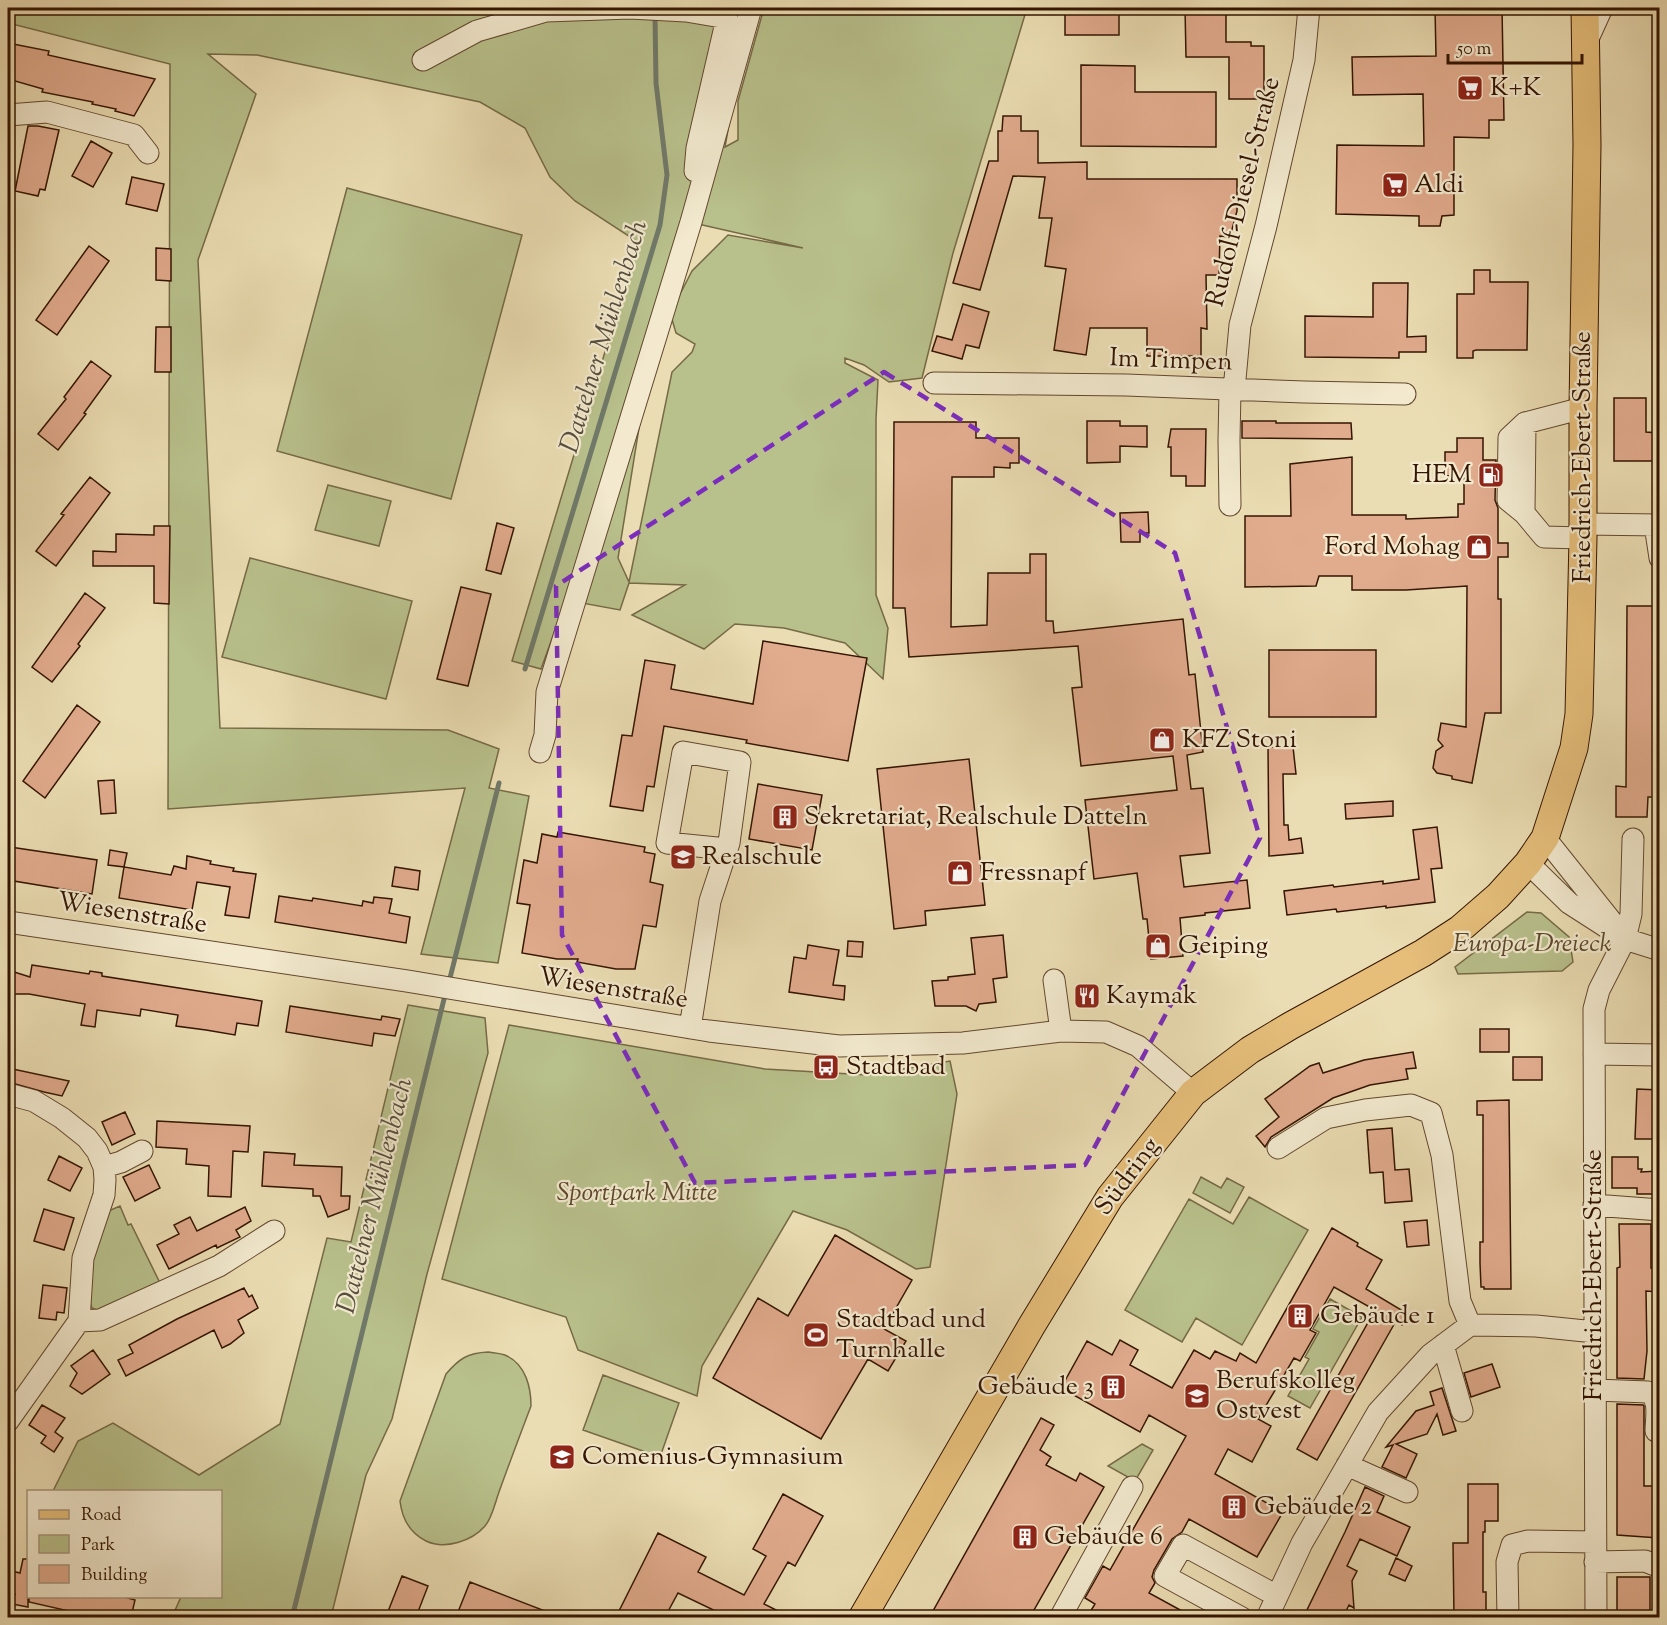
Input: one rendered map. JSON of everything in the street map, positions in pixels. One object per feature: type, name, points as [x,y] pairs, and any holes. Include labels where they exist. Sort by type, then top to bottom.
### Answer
[{"type":"main road","name":"Friedrich-Ebert-Straße","points":[[1528,863],[1545,838],[1574,748],[1579,714],[1587,145],[1586,8]]},
{"type":"main road","name":"Südring","points":[[862,1617],[1032,1325],[1110,1197],[1193,1093],[1250,1050],[1423,954],[1460,929],[1498,896],[1528,863]]},
{"type":"street","points":[[423,60],[477,31],[546,11],[630,8],[728,13],[697,148],[691,222]]},
{"type":"street","points":[[540,752],[544,735],[547,692],[691,222],[751,8]]},
{"type":"street","name":"Rudolf-Diesel-Straße","points":[[1230,505],[1229,440],[1240,325],[1266,226],[1304,60],[1309,8]]},
{"type":"street","name":"Friedrich-Ebert-Straße","points":[[1587,42],[1602,8]]},
{"type":"street","points":[[8,115],[47,112],[134,135],[148,153]]},
{"type":"street","name":"Im Timpen","points":[[934,383],[1126,385],[1405,394]]},
{"type":"street","points":[[1583,408],[1525,423],[1509,438],[1508,500],[1524,513],[1544,537],[1583,531],[1657,525],[1659,558]]},
{"type":"street","points":[[690,1028],[710,901],[728,849],[740,762],[683,752],[667,843],[728,849]]},
{"type":"street","points":[[1545,838],[1625,939]]},
{"type":"street","name":"Friedrich-Ebert-Straße","points":[[1596,1617],[1594,1009],[1599,990],[1625,939],[1631,914],[1633,838]]},
{"type":"street","points":[[1528,863],[1569,903],[1625,939],[1659,950]]},
{"type":"street","name":"Wiesenstraße","points":[[8,922],[407,981],[690,1028],[839,1046],[963,1043],[1061,1031],[1106,1032],[1138,1046],[1193,1093]]},
{"type":"street","points":[[1054,980],[1061,1031]]},
{"type":"street","points":[[1594,1054],[1659,1055]]},
{"type":"street","points":[[8,1094],[34,1101],[62,1118],[87,1138],[97,1151],[104,1167],[104,1195],[83,1258],[79,1322],[8,1421]]},
{"type":"street","points":[[1278,1148],[1326,1118],[1365,1110],[1412,1105],[1431,1113],[1442,1155],[1460,1301],[1470,1325]]},
{"type":"street","points":[[104,1167],[121,1162],[142,1151]]},
{"type":"street","points":[[1594,1205],[1659,1210]]},
{"type":"street","points":[[79,1322],[100,1320],[219,1266],[274,1231]]},
{"type":"street","points":[[1267,1617],[1302,1543],[1378,1412],[1430,1355],[1470,1325],[1536,1326],[1595,1332]]},
{"type":"street","points":[[1443,1345],[1462,1411]]},
{"type":"street","points":[[1595,1390],[1648,1392],[1653,1395],[1656,1400],[1656,1431]]},
{"type":"street","points":[[1347,1465],[1407,1491]]},
{"type":"street","points":[[1060,1617],[1132,1487]]},
{"type":"street","points":[[1508,1617],[1507,1562],[1512,1545],[1528,1540],[1645,1561],[1659,1567]]},
{"type":"street","points":[[1242,1617],[1165,1576],[1183,1545],[1277,1596]]},
{"type":"highlighted area","points":[[884,372],[1175,553],[1260,838],[1085,1165],[695,1183],[562,935],[556,586]]},
{"type":"green space","points":[[8,8],[758,8],[732,107],[725,147],[738,140],[738,101],[764,8],[1027,8],[953,253],[922,378],[889,382],[864,365],[845,358],[845,363],[878,380],[876,595],[888,628],[883,679],[845,643],[784,628],[735,624],[704,649],[632,615],[685,585],[629,583],[620,610],[566,600],[541,669],[512,661],[638,242],[575,201],[550,177],[525,128],[480,102],[257,55],[208,54],[256,94],[198,260],[220,728],[448,730],[499,749],[489,788],[529,796],[498,963],[421,954],[465,788],[168,809],[170,64],[8,23]],"holes":[[[698,224],[803,248],[728,235],[692,271],[677,300]],[[671,316],[676,333],[695,344],[692,352],[672,372],[629,582],[618,558],[640,422]]]},
{"type":"green space","points":[[347,188],[522,235],[451,499],[277,451]]},
{"type":"green space","points":[[328,485],[391,501],[379,546],[315,530]]},
{"type":"green space","points":[[250,558],[412,601],[386,699],[222,657]]},
{"type":"green space","name":"Europa-Dreieck","points":[[1527,912],[1541,913],[1569,937],[1573,962],[1562,971],[1458,974],[1455,967]]},
{"type":"green space","points":[[408,1005],[485,1018],[488,1053],[427,1274],[392,1419],[366,1475],[331,1617],[172,1617],[181,1598],[222,1598],[222,1490],[54,1490],[78,1441],[113,1423],[199,1475],[280,1424],[327,1238],[351,1242]]},
{"type":"green space","name":"Sportpark Mitte","points":[[509,1025],[765,1069],[868,1075],[950,1061],[957,1094],[930,1267],[916,1269],[847,1230],[793,1211],[702,1366],[697,1396],[578,1350],[566,1317],[442,1279]]},
{"type":"green space","points":[[1201,1177],[1221,1188],[1227,1178],[1244,1187],[1230,1213],[1193,1193]]},
{"type":"green space","points":[[1249,1197],[1308,1230],[1242,1345],[1196,1318],[1182,1342],[1125,1310],[1189,1199],[1233,1224]]},
{"type":"green space","points":[[120,1206],[162,1287],[99,1311],[92,1308],[90,1303],[89,1265],[106,1212]]},
{"type":"green space","points":[[1330,1299],[1362,1317],[1310,1408],[1288,1396],[1309,1359],[1305,1357],[1319,1332],[1313,1329]]},
{"type":"green space","points":[[488,1352],[505,1355],[519,1365],[526,1378],[531,1406],[487,1523],[480,1531],[466,1540],[450,1544],[433,1544],[420,1538],[411,1529],[405,1519],[400,1501],[446,1374],[464,1358]]},
{"type":"green space","points":[[603,1375],[679,1403],[660,1457],[583,1430]]},
{"type":"green space","points":[[1142,1444],[1153,1450],[1135,1481],[1108,1466]]},
{"type":"building","points":[[1065,8],[1119,8],[1119,35],[1065,35]]},
{"type":"building","points":[[1185,8],[1226,8],[1226,42],[1251,42],[1251,46],[1264,46],[1264,99],[1229,99],[1229,57],[1186,57]]},
{"type":"building","points":[[1435,8],[1502,8],[1504,120],[1489,120],[1489,138],[1454,137],[1454,215],[1442,216],[1440,226],[1419,226],[1419,216],[1336,214],[1337,145],[1424,146],[1423,94],[1353,95],[1352,57],[1436,56]]},
{"type":"building","points":[[8,43],[49,51],[48,55],[155,79],[134,116],[92,104],[93,102],[42,92],[43,89],[8,79]]},
{"type":"building","points":[[1081,65],[1135,66],[1135,92],[1216,92],[1216,147],[1081,146]]},
{"type":"building","points":[[1003,116],[1021,116],[1021,131],[1038,131],[1038,163],[1087,162],[1087,179],[1237,179],[1237,211],[1230,237],[1220,236],[1219,275],[1206,275],[1207,329],[1201,328],[1201,356],[1147,356],[1147,328],[1090,328],[1086,355],[1054,350],[1066,269],[1045,266],[1052,218],[1039,218],[1045,177],[1013,176],[980,290],[953,283],[989,161],[998,161],[998,131],[1002,131]]},
{"type":"building","points":[[28,126],[59,130],[45,190],[40,189],[38,196],[15,191]]},
{"type":"building","points":[[91,141],[112,153],[93,187],[72,176]]},
{"type":"building","points":[[132,177],[164,184],[157,211],[126,204]]},
{"type":"building","points":[[89,246],[109,261],[57,335],[36,320]]},
{"type":"building","points":[[156,248],[171,249],[171,281],[156,280]]},
{"type":"building","points":[[1474,270],[1490,270],[1490,282],[1528,282],[1527,350],[1476,350],[1473,351],[1473,358],[1457,358],[1457,294],[1474,294]]},
{"type":"building","points":[[1373,283],[1408,283],[1407,337],[1426,336],[1426,352],[1399,352],[1399,358],[1305,357],[1305,316],[1373,317]]},
{"type":"building","points":[[963,304],[989,312],[979,348],[966,345],[962,359],[932,351],[937,336],[952,340]]},
{"type":"building","points":[[156,327],[171,327],[171,372],[155,372]]},
{"type":"building","points":[[91,361],[111,376],[84,413],[86,414],[58,450],[38,434],[66,399],[64,397]]},
{"type":"building","points":[[1614,398],[1646,398],[1646,432],[1659,433],[1659,461],[1614,461]]},
{"type":"building","points":[[1087,421],[1120,421],[1120,426],[1147,426],[1147,447],[1120,446],[1120,462],[1087,463]]},
{"type":"building","points":[[1242,421],[1351,423],[1352,439],[1242,438]]},
{"type":"building","points":[[894,422],[976,422],[976,438],[1019,438],[1019,463],[1010,463],[1010,468],[994,467],[994,477],[952,477],[951,627],[987,625],[988,573],[1030,573],[1030,554],[1046,554],[1046,621],[1053,621],[1054,633],[1183,619],[1189,675],[1195,674],[1203,752],[1187,755],[1191,789],[1203,788],[1210,853],[1180,856],[1184,887],[1247,880],[1250,908],[1180,918],[1183,956],[1151,959],[1147,919],[1143,919],[1137,873],[1094,879],[1085,800],[1177,790],[1173,756],[1081,766],[1072,688],[1082,687],[1078,646],[909,657],[905,608],[893,608]]},
{"type":"building","points":[[1171,429],[1206,429],[1205,486],[1186,486],[1186,476],[1171,476],[1171,447],[1168,447]]},
{"type":"building","points":[[1457,438],[1483,438],[1483,460],[1496,460],[1495,500],[1498,508],[1498,543],[1508,543],[1508,557],[1498,557],[1498,599],[1501,599],[1501,713],[1485,713],[1472,783],[1452,779],[1452,776],[1437,773],[1433,768],[1436,751],[1443,746],[1438,740],[1441,723],[1466,727],[1467,586],[1406,590],[1352,590],[1352,576],[1319,576],[1316,586],[1245,587],[1245,516],[1291,516],[1290,464],[1352,457],[1352,515],[1406,515],[1406,519],[1458,517],[1458,504],[1464,504],[1464,476],[1445,476],[1445,452],[1457,452]]},
{"type":"building","points":[[90,477],[110,493],[56,566],[36,551]]},
{"type":"building","points":[[1148,512],[1149,533],[1140,533],[1140,542],[1121,542],[1120,513]]},
{"type":"building","points":[[497,523],[514,528],[501,574],[486,570]]},
{"type":"building","points":[[154,526],[170,526],[169,604],[154,603],[154,566],[93,566],[93,551],[116,552],[116,534],[154,535]]},
{"type":"building","points":[[461,587],[491,594],[468,686],[437,679]]},
{"type":"building","points":[[85,593],[105,608],[78,644],[80,646],[52,682],[32,667]]},
{"type":"building","points":[[1627,606],[1659,606],[1659,797],[1648,797],[1647,817],[1616,817],[1616,786],[1626,787]]},
{"type":"building","points":[[763,641],[867,658],[848,761],[664,726],[654,787],[647,786],[643,811],[610,806],[622,735],[632,736],[645,660],[675,665],[671,689],[753,704]]},
{"type":"building","points":[[1269,650],[1376,650],[1376,717],[1269,717]]},
{"type":"building","points":[[77,705],[100,722],[45,798],[23,781]]},
{"type":"building","points":[[1268,747],[1293,747],[1296,774],[1283,774],[1284,825],[1288,825],[1289,840],[1301,838],[1303,853],[1269,856]]},
{"type":"building","points":[[969,759],[985,905],[925,911],[926,925],[894,929],[877,769]]},
{"type":"building","points":[[114,780],[116,813],[101,814],[98,781]]},
{"type":"building","name":"Sekretariat, Realschule Datteln","points":[[758,784],[822,795],[812,850],[749,839]]},
{"type":"building","points":[[1393,801],[1393,816],[1346,819],[1345,804]]},
{"type":"building","points":[[1437,827],[1442,868],[1431,869],[1435,902],[1287,915],[1284,891],[1419,879],[1413,830]]},
{"type":"building","points":[[558,832],[645,847],[644,852],[655,854],[650,882],[663,885],[656,927],[643,925],[635,969],[616,969],[577,962],[578,959],[557,959],[522,953],[530,905],[517,903],[524,860],[537,863],[542,834],[557,837]]},
{"type":"building","points":[[10,847],[97,860],[92,894],[8,880]]},
{"type":"building","points":[[110,850],[127,853],[124,867],[108,865]]},
{"type":"building","points":[[187,856],[211,861],[210,864],[234,868],[233,871],[256,874],[249,918],[225,915],[230,887],[197,882],[192,910],[119,898],[124,867],[171,875],[174,866],[186,869]]},
{"type":"building","points":[[395,867],[420,871],[418,890],[392,886]]},
{"type":"building","points":[[279,896],[312,901],[313,898],[362,906],[363,901],[373,903],[374,897],[392,899],[389,913],[410,917],[406,943],[275,922]]},
{"type":"building","points":[[1003,935],[1007,977],[993,979],[996,1002],[979,1004],[976,1011],[966,1006],[935,1006],[932,981],[975,974],[971,938]]},
{"type":"building","points":[[848,941],[863,942],[862,957],[847,956]]},
{"type":"building","points":[[808,945],[839,950],[833,985],[845,986],[844,1000],[789,992],[794,957],[806,959]]},
{"type":"building","points":[[32,965],[89,974],[90,971],[102,973],[102,976],[262,1001],[258,1026],[237,1023],[235,1035],[176,1026],[178,1015],[141,1009],[140,1016],[97,1010],[95,1027],[81,1025],[85,1004],[29,994],[8,994],[8,970],[30,977]]},
{"type":"building","points":[[290,1006],[381,1020],[382,1016],[400,1019],[395,1036],[374,1033],[372,1046],[286,1032]]},
{"type":"building","points":[[1480,1029],[1509,1029],[1509,1052],[1480,1052]]},
{"type":"building","points":[[1413,1052],[1416,1068],[1406,1069],[1408,1079],[1370,1085],[1333,1098],[1271,1137],[1265,1147],[1256,1136],[1279,1117],[1265,1099],[1310,1066],[1319,1063],[1323,1073],[1364,1060]]},
{"type":"building","points":[[1513,1057],[1542,1057],[1542,1080],[1513,1080]]},
{"type":"building","points":[[8,1068],[69,1081],[62,1096],[8,1082]]},
{"type":"building","points":[[1637,1089],[1659,1090],[1659,1139],[1635,1139]]},
{"type":"building","points":[[1509,1100],[1511,1289],[1484,1289],[1481,1287],[1480,1263],[1480,1242],[1483,1242],[1483,1115],[1477,1115],[1477,1101]]},
{"type":"building","points":[[125,1112],[135,1134],[112,1145],[102,1122]]},
{"type":"building","points":[[157,1121],[250,1126],[248,1152],[233,1151],[231,1197],[208,1196],[209,1166],[186,1164],[187,1149],[156,1147]]},
{"type":"building","points":[[1392,1128],[1395,1170],[1409,1169],[1412,1201],[1385,1203],[1383,1172],[1370,1173],[1367,1130]]},
{"type":"building","points":[[264,1152],[295,1154],[294,1165],[342,1167],[341,1196],[350,1196],[349,1209],[328,1217],[320,1196],[313,1196],[313,1189],[262,1186]]},
{"type":"building","points":[[59,1156],[82,1168],[70,1191],[48,1180]]},
{"type":"building","points":[[1612,1157],[1638,1157],[1638,1169],[1642,1169],[1641,1172],[1659,1171],[1659,1194],[1637,1194],[1637,1188],[1612,1188]]},
{"type":"building","points":[[149,1165],[160,1188],[135,1201],[123,1177]]},
{"type":"building","points":[[245,1207],[251,1221],[236,1230],[240,1237],[217,1248],[216,1245],[169,1269],[157,1245],[179,1234],[174,1225],[190,1217],[197,1231]]},
{"type":"building","points":[[44,1209],[74,1218],[64,1250],[34,1241]]},
{"type":"building","points":[[1427,1220],[1429,1245],[1407,1247],[1404,1222]]},
{"type":"building","points":[[1619,1224],[1651,1224],[1651,1268],[1659,1268],[1659,1292],[1646,1291],[1647,1351],[1644,1379],[1617,1378]]},
{"type":"building","points":[[1332,1228],[1382,1260],[1366,1289],[1408,1314],[1402,1325],[1396,1321],[1317,1460],[1297,1449],[1375,1310],[1334,1287],[1310,1330],[1316,1333],[1300,1361],[1294,1358],[1258,1419],[1271,1426],[1252,1462],[1228,1449],[1215,1474],[1283,1512],[1257,1557],[1189,1519],[1182,1532],[1172,1539],[1154,1570],[1152,1577],[1155,1583],[1149,1593],[1193,1617],[1087,1617],[1095,1604],[1085,1598],[1103,1566],[1110,1570],[1186,1436],[1149,1415],[1140,1432],[1061,1388],[1087,1341],[1112,1355],[1120,1340],[1138,1350],[1130,1365],[1172,1388],[1194,1350],[1210,1359],[1215,1351],[1236,1361],[1240,1353],[1256,1363]]},
{"type":"building","name":"Stadtbad und Turnhalle","points":[[835,1235],[912,1280],[884,1329],[906,1341],[888,1371],[868,1359],[821,1439],[713,1378],[758,1298],[788,1316]]},
{"type":"building","points":[[43,1285],[67,1288],[64,1313],[57,1312],[56,1320],[39,1318]]},
{"type":"building","points":[[244,1288],[249,1297],[252,1295],[258,1308],[238,1320],[244,1333],[230,1344],[222,1348],[214,1330],[126,1376],[118,1360],[133,1353],[129,1345],[177,1319]]},
{"type":"building","points":[[93,1350],[110,1374],[82,1394],[70,1386],[77,1373],[71,1366]]},
{"type":"building","points":[[1492,1364],[1500,1387],[1471,1397],[1464,1373]]},
{"type":"building","points":[[1442,1388],[1456,1431],[1443,1435],[1437,1414],[1427,1434],[1396,1444],[1417,1454],[1406,1478],[1382,1467],[1393,1445],[1386,1447],[1416,1411],[1434,1405],[1430,1392]]},
{"type":"building","points":[[1617,1404],[1644,1406],[1644,1486],[1659,1486],[1659,1538],[1617,1535]]},
{"type":"building","points":[[42,1405],[65,1418],[55,1432],[63,1438],[54,1452],[41,1443],[46,1436],[29,1425]]},
{"type":"building","name":"Gebäude 6","points":[[1041,1418],[1054,1425],[1040,1450],[1051,1457],[1046,1465],[1076,1481],[1080,1473],[1104,1487],[1030,1617],[944,1617],[933,1611]]},
{"type":"building","points":[[1468,1484],[1498,1484],[1498,1521],[1485,1521],[1485,1532],[1483,1532],[1483,1592],[1486,1592],[1486,1617],[1454,1617],[1453,1543],[1468,1543]]},
{"type":"building","points":[[1365,1487],[1384,1496],[1377,1512],[1410,1527],[1397,1556],[1360,1539],[1347,1566],[1357,1571],[1352,1581],[1354,1608],[1349,1605],[1343,1617],[1317,1617],[1306,1612]]},
{"type":"building","points":[[783,1494],[823,1516],[795,1566],[788,1562],[764,1604],[790,1617],[728,1617],[678,1593],[665,1617],[616,1617],[658,1533],[706,1557],[698,1572],[744,1595],[766,1556],[753,1549]]},
{"type":"building","points":[[1396,1558],[1412,1566],[1405,1581],[1389,1574]]},
{"type":"building","points":[[23,1559],[27,1559],[28,1607],[12,1604],[15,1594],[8,1592],[8,1570],[20,1573]]},
{"type":"building","points":[[402,1576],[428,1586],[416,1617],[397,1617],[387,1614]]},
{"type":"building","points":[[1617,1577],[1650,1577],[1650,1617],[1617,1617]]},
{"type":"building","points":[[470,1582],[558,1617],[473,1617],[458,1612]]},
{"type":"building","points":[[29,1598],[128,1598],[135,1600],[131,1617],[95,1617],[29,1602]]},
{"type":"waterway","name":"Dattelner Mühlenbach","points":[[525,669],[660,225],[667,175],[656,83],[655,15]]},
{"type":"waterway","name":"Dattelner Mühlenbach","points":[[449,982],[499,783]]},
{"type":"waterway","name":"Dattelner Mühlenbach","points":[[292,1618],[446,991]]},
{"type":"place","name":"K+K","points":[[1470,88]]},
{"type":"place","name":"Aldi","points":[[1395,185]]},
{"type":"place","name":"HEM","points":[[1491,475]]},
{"type":"place","name":"Ford Mohag","points":[[1479,547]]},
{"type":"place","name":"KFZ Stoni","points":[[1162,740]]},
{"type":"place","name":"Sekretariat, Realschule Datteln","points":[[785,817]]},
{"type":"place","name":"Realschule","points":[[683,857]]},
{"type":"place","name":"Fressnapf","points":[[960,873]]},
{"type":"place","name":"Geiping","points":[[1158,946]]},
{"type":"place","name":"Kaymak","points":[[1087,996]]},
{"type":"place","name":"Stadtbad","points":[[826,1067]]},
{"type":"place","name":"Gebäude 1","points":[[1300,1316]]},
{"type":"place","name":"Stadtbad und Turnhalle","points":[[816,1335]]},
{"type":"place","name":"Gebäude 3","points":[[1113,1387]]},
{"type":"place","name":"Berufskolleg Ostvest","points":[[1197,1396]]},
{"type":"place","name":"Comenius-Gymnasium","points":[[562,1457]]},
{"type":"place","name":"Gebäude 2","points":[[1234,1507]]},
{"type":"place","name":"Gebäude 6","points":[[1025,1537]]}]
